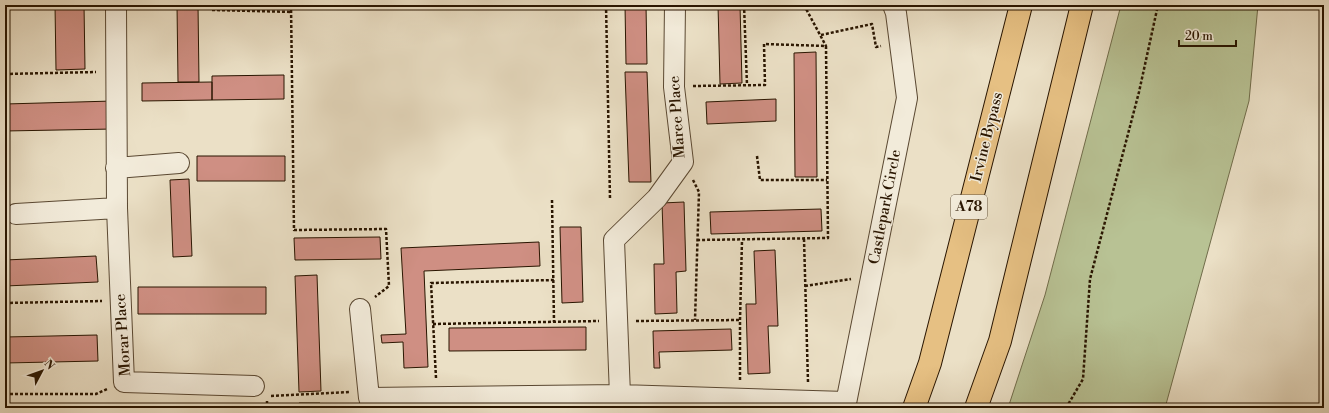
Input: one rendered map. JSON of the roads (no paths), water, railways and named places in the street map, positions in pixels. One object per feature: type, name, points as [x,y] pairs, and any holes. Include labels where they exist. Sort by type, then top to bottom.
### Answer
[{"type":"highway","name":"Irvine Bypass","points":[[914,408],[930,363],[1021,5]]},
{"type":"highway","points":[[976,408],[1000,341],[1082,5]]},
{"type":"street","name":"Morar Place","points":[[116,5],[116,168],[124,382],[254,386]]},
{"type":"street","name":"Maree Place","points":[[620,395],[614,240],[657,198],[683,162],[674,87],[674,5]]},
{"type":"street","name":"Castlepark Circle","points":[[846,405],[907,98],[896,13],[893,5]]},
{"type":"street","points":[[116,168],[179,163]]},
{"type":"street","points":[[16,214],[117,208]]},
{"type":"street","points":[[360,309],[369,398],[620,395],[808,401],[846,405]]}]
